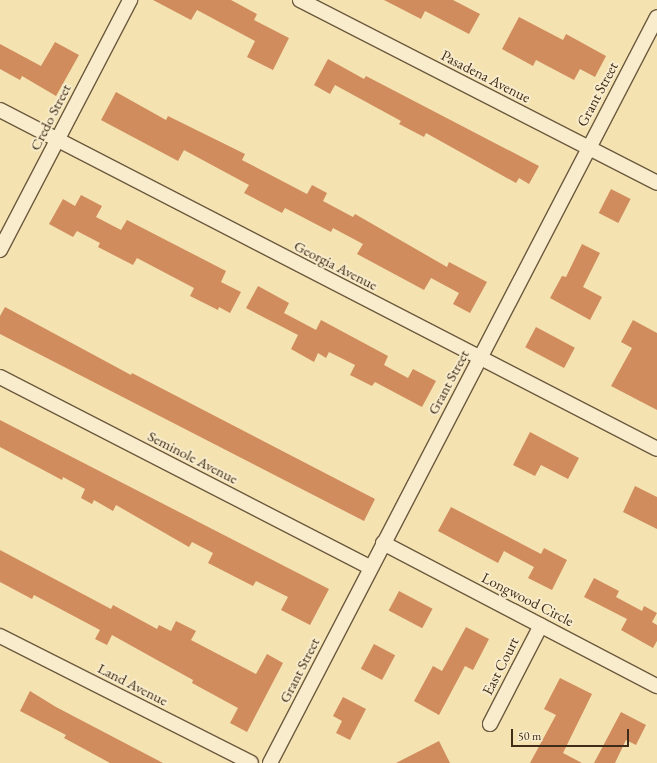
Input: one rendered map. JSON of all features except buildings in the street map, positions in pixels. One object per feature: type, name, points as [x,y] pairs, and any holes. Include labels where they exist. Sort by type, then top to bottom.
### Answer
[{"type":"street","name":"Credo Street","points":[[0,250],[130,0]]},
{"type":"street","name":"Pasadena Avenue","points":[[300,0],[657,183]]},
{"type":"street","name":"Grant Street","points":[[270,763],[370,567],[480,359],[657,17]]},
{"type":"street","name":"Georgia Avenue","points":[[0,110],[657,449]]},
{"type":"street","name":"Seminole Avenue","points":[[0,377],[370,567]]},
{"type":"street","name":"Longwood Circle","points":[[383,543],[657,686]]},
{"type":"street","name":"East Court","points":[[490,724],[541,625]]},
{"type":"street","name":"Land Avenue","points":[[0,636],[251,763]]}]
